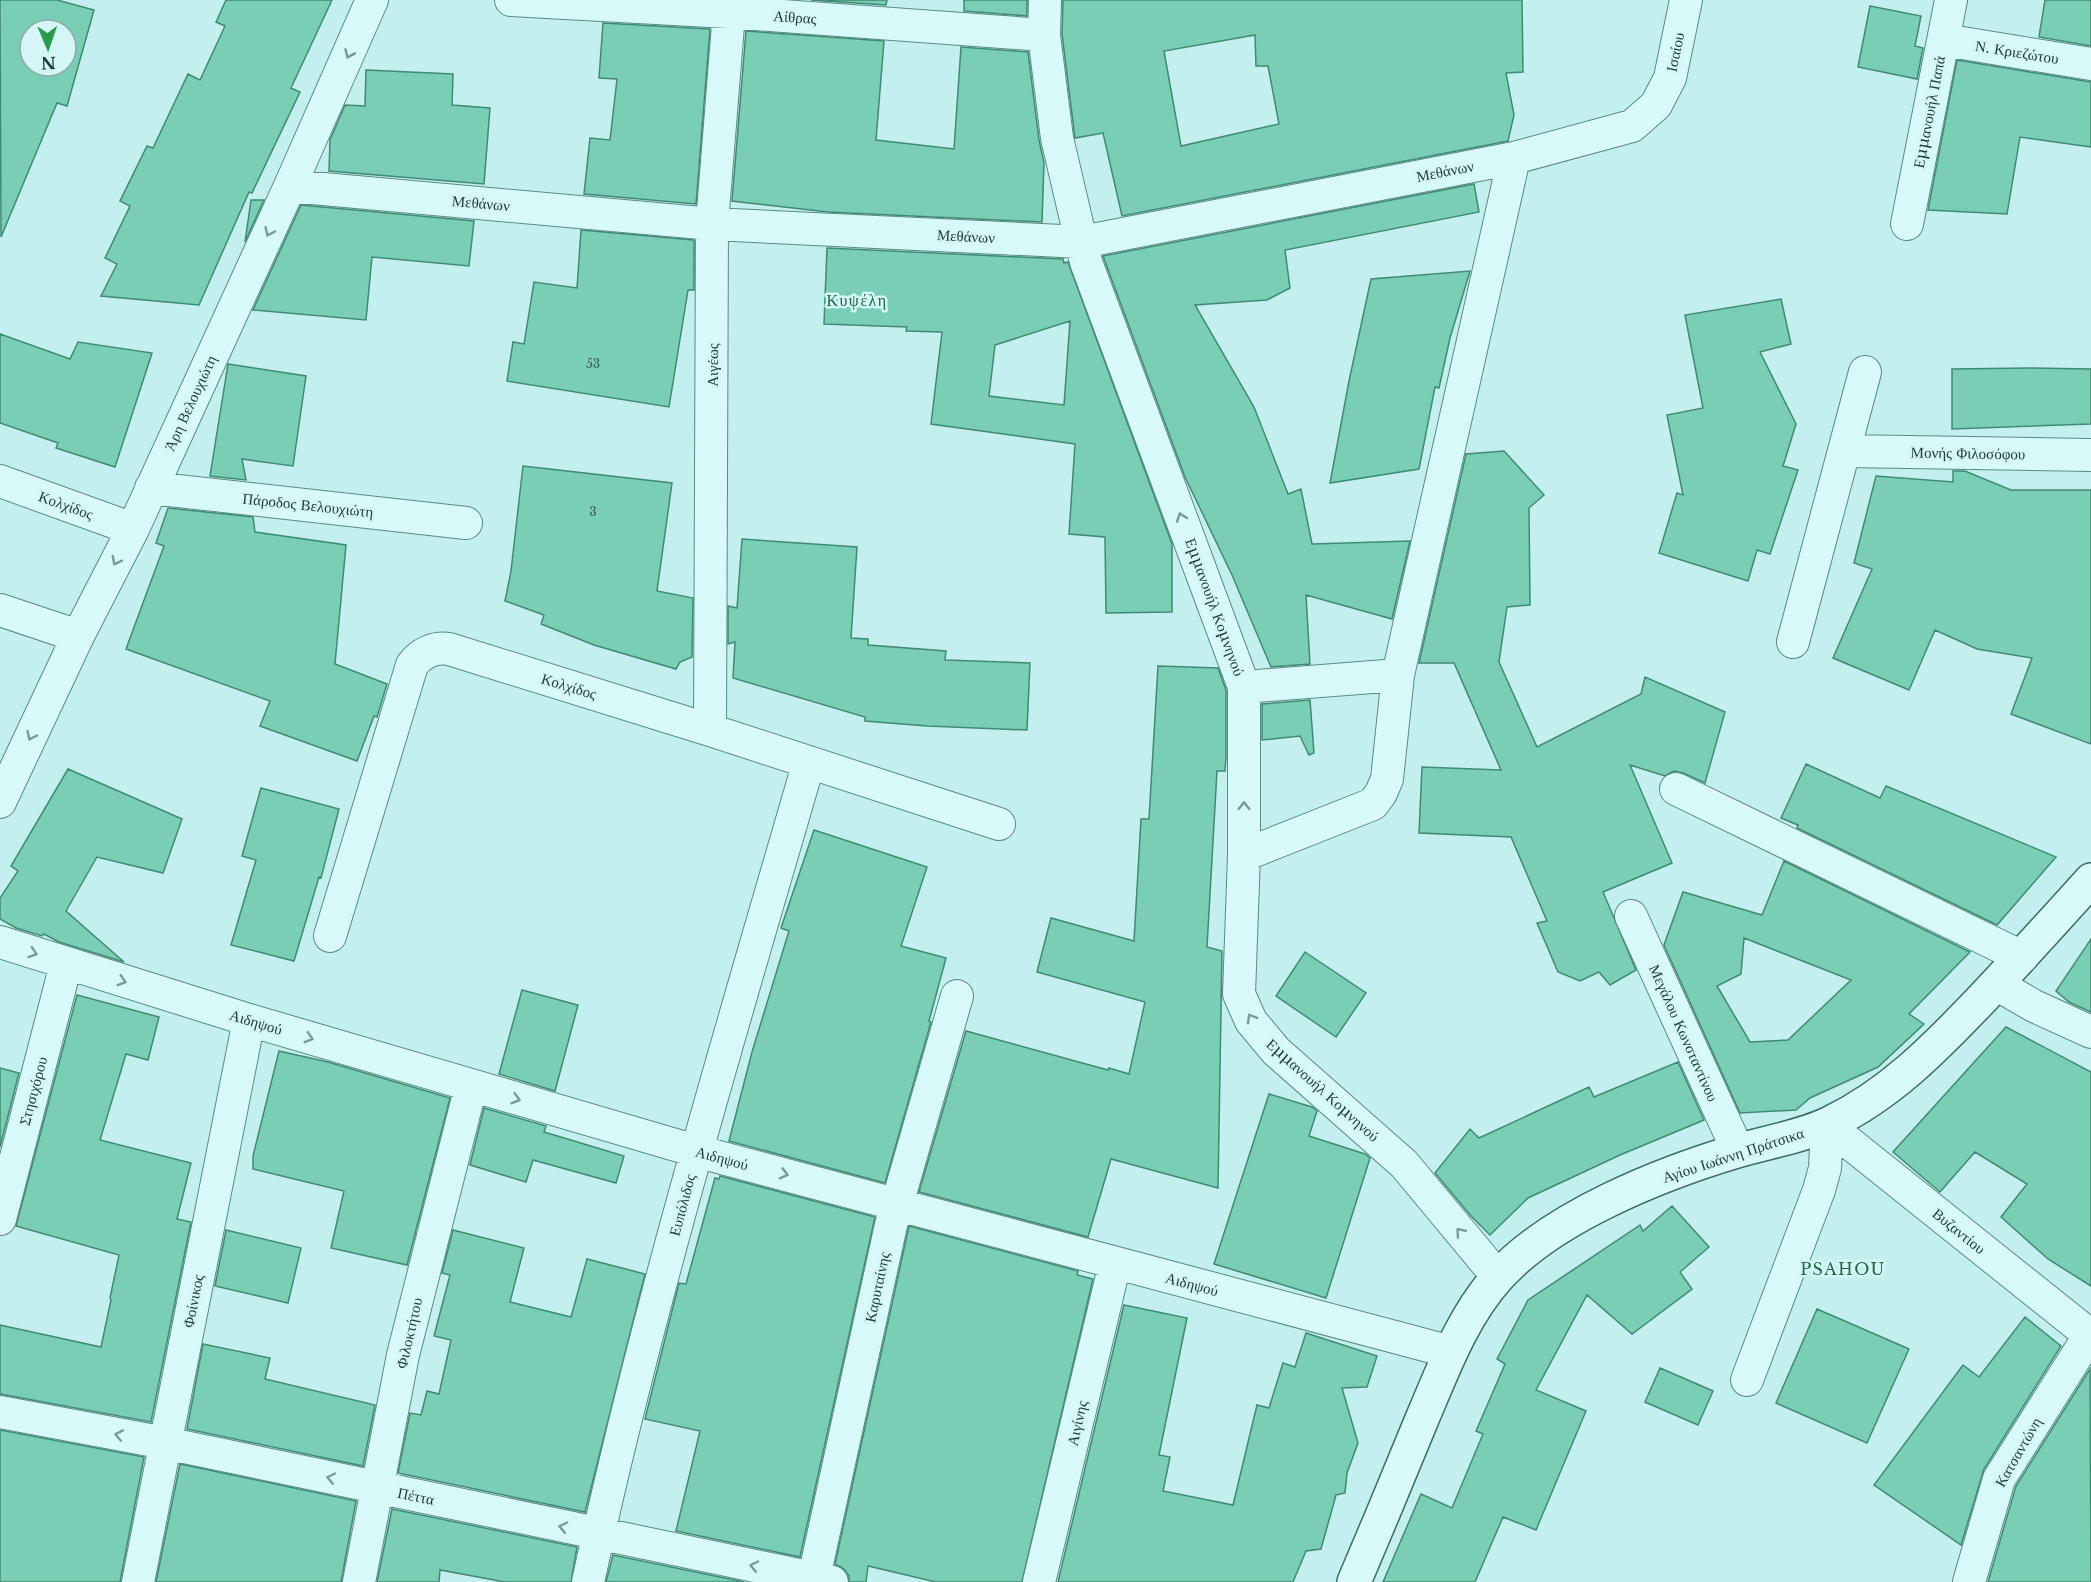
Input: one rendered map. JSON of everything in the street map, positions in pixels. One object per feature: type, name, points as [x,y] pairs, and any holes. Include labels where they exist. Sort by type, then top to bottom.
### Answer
[{"type":"main road","name":"Αγίου Ιωάννη Πράτσικα","points":[[1354,1582],[1451,1352],[1484,1295],[1498,1277],[1524,1252],[1578,1216],[1641,1186],[1696,1164],[1827,1125],[1874,1099],[1924,1058],[2022,957],[2091,880]]},
{"type":"street","name":"Άρη Βελουχιώτη","points":[[0,802],[78,636],[133,529],[290,186],[372,0]]},
{"type":"street","name":"Αίθρας","points":[[511,0],[729,6],[1044,35]]},
{"type":"street","name":"Εμμανουήλ Κομνηνού","points":[[1046,0],[1044,35],[1057,138],[1086,262],[1244,687],[1244,855],[1239,994],[1251,1021],[1276,1051],[1404,1164],[1498,1277]]},
{"type":"street","name":"Ισαίου","points":[[1632,126],[1656,105],[1670,78],[1686,0]]},
{"type":"street","name":"Εμμανουήλ Παπά","points":[[1907,224],[1951,0]]},
{"type":"street","name":"Αιγέως","points":[[710,730],[712,224],[729,6]]},
{"type":"street","name":"Ν. Κριεζώτου","points":[[1944,40],[2091,64]]},
{"type":"street","name":"Μεθάνων","points":[[290,186],[712,224],[1082,242],[1514,158],[1632,126]]},
{"type":"street","points":[[1244,855],[1373,804],[1387,779],[1398,675],[1514,158]]},
{"type":"street","points":[[1793,642],[1865,372]]},
{"type":"street","name":"Μονής Φιλοσόφου","points":[[1845,450],[2091,455]]},
{"type":"street","name":"Κολχίδος","points":[[0,482],[133,529]]},
{"type":"street","name":"Πάροδος Βελουχιώτη","points":[[151,488],[466,523]]},
{"type":"street","points":[[0,610],[78,636]]},
{"type":"street","name":"Κολχίδος","points":[[330,936],[412,665],[428,651],[437,649],[449,649],[710,730],[999,824]]},
{"type":"street","points":[[1244,687],[1398,675]]},
{"type":"street","name":"Ευπόλιδος","points":[[588,1582],[631,1394],[696,1151],[809,762]]},
{"type":"street","points":[[1676,789],[2022,957]]},
{"type":"street","name":"Μεγάλου Κωνσταντίνου","points":[[1631,916],[1738,1151]]},
{"type":"street","name":"Αιδηψού","points":[[0,942],[249,1020],[696,1151],[1451,1352]]},
{"type":"street","name":"Στησιχόρου","points":[[0,1219],[66,964]]},
{"type":"street","points":[[1996,984],[2034,1006],[2091,1032]]},
{"type":"street","name":"Καρυταίνης","points":[[819,1581],[896,1203],[957,996]]},
{"type":"street","name":"Φοίνικος","points":[[138,1582],[249,1020]]},
{"type":"street","name":"Φιλοκτήτου","points":[[359,1582],[404,1354],[471,1086]]},
{"type":"street","points":[[1747,1380],[1819,1190],[1825,1168],[1827,1125]]},
{"type":"street","name":"Βυζαντίου","points":[[1827,1125],[2091,1335]]},
{"type":"street","name":"Αιγίνης","points":[[1039,1582],[1115,1263]]},
{"type":"street","name":"Κατσαντώνη","points":[[1969,1582],[1999,1479],[2091,1335]]},
{"type":"street","name":"Πέττα","points":[[0,1412],[165,1443],[819,1581]]},
{"type":"building","points":[[0,0],[57,0],[94,10],[78,67],[78,18],[18,18],[18,78],[75,78],[67,106],[57,103],[1,237]]},
{"type":"building","points":[[226,0],[332,0],[291,88],[300,92],[252,193],[249,192],[199,305],[101,296],[117,264],[105,258],[130,206],[120,201],[147,146],[153,148],[188,74],[200,80],[225,26],[216,22]]},
{"type":"building","points":[[811,0],[887,0],[886,5]]},
{"type":"building","points":[[964,0],[1027,0],[1027,16],[964,11]]},
{"type":"building","points":[[1063,0],[1522,0],[1523,72],[1506,73],[1514,115],[1508,141],[1122,216],[1103,133],[1075,138],[1062,34]],"holes":[[[1255,35],[1256,66],[1268,66],[1279,124],[1181,146],[1164,51]]]},
{"type":"building","points":[[2045,0],[2091,0],[2091,46],[2039,37]]},
{"type":"building","points":[[1870,6],[1921,16],[1915,46],[1923,48],[1917,79],[1858,67]]},
{"type":"building","points":[[603,23],[710,29],[696,204],[584,194],[590,138],[610,140],[617,79],[599,78]]},
{"type":"building","points":[[746,31],[884,41],[876,140],[954,149],[961,47],[1028,52],[1044,163],[1042,222],[828,212],[732,201]]},
{"type":"building","points":[[1957,60],[2091,82],[2091,147],[2020,137],[2007,214],[1928,210]]},
{"type":"building","points":[[366,70],[453,74],[452,105],[490,108],[484,184],[329,171],[330,140],[345,105],[365,106]]},
{"type":"building","points":[[1474,184],[1479,212],[1285,250],[1290,288],[1267,300],[1195,305],[1254,407],[1288,494],[1301,489],[1312,544],[1410,541],[1392,619],[1306,595],[1310,664],[1271,667],[1232,575],[1185,477],[1103,256]]},
{"type":"building","points":[[251,200],[264,200],[245,242]]},
{"type":"building","points":[[301,205],[474,221],[469,266],[372,257],[366,320],[253,310]]},
{"type":"building","points":[[581,230],[694,240],[694,290],[688,290],[669,407],[507,381],[513,342],[524,344],[534,282],[577,288]]},
{"type":"building","points":[[827,248],[1063,259],[1064,263],[1068,262],[1172,544],[1172,612],[1106,613],[1105,537],[1069,534],[1075,444],[931,424],[942,332],[906,331],[907,327],[824,324]],"holes":[[[1070,321],[1064,405],[989,396],[995,345]]]},
{"type":"building","points":[[1470,271],[1450,338],[1439,388],[1435,387],[1419,469],[1330,483],[1371,279]]},
{"type":"building","points":[[1781,299],[1791,344],[1760,352],[1796,424],[1783,466],[1798,470],[1770,554],[1757,550],[1748,581],[1659,553],[1677,493],[1683,495],[1667,415],[1703,408],[1685,315]]},
{"type":"building","points":[[0,334],[70,359],[78,342],[152,353],[115,467],[56,448],[58,443],[0,423]]},
{"type":"building","points":[[228,364],[306,376],[293,466],[242,459],[246,480],[210,476]]},
{"type":"building","points":[[1952,369],[2091,369],[2091,424],[1952,429]]},
{"type":"building","points":[[1504,451],[1544,495],[1529,508],[1530,605],[1507,607],[1499,662],[1537,747],[1641,694],[1645,677],[1725,712],[1705,783],[1683,773],[1674,771],[1665,776],[1630,765],[1672,863],[1603,892],[1636,970],[1610,985],[1599,972],[1580,981],[1558,972],[1537,923],[1547,921],[1511,837],[1419,833],[1422,767],[1501,770],[1454,663],[1419,663],[1466,454]]},
{"type":"building","points":[[523,466],[672,483],[657,591],[693,598],[692,657],[680,662],[676,669],[594,645],[541,624],[544,615],[505,601],[511,571]]},
{"type":"building","points":[[1953,471],[1965,471],[2011,490],[2091,490],[2091,744],[2011,714],[2032,658],[1977,649],[1935,630],[1909,690],[1833,658],[1872,569],[1854,563],[1876,476],[1953,482]]},
{"type":"building","points":[[168,508],[253,517],[255,532],[346,545],[335,664],[387,684],[377,717],[374,716],[357,761],[260,726],[270,701],[126,649],[164,546],[156,543]]},
{"type":"building","points":[[742,539],[857,547],[851,638],[868,639],[868,645],[946,651],[945,660],[1030,663],[1027,730],[865,721],[865,717],[733,678],[735,642],[728,644],[728,606],[737,608]]},
{"type":"building","points":[[1158,666],[1218,668],[1226,690],[1225,771],[1217,771],[1207,947],[1222,951],[1218,1188],[1111,1159],[1088,1237],[919,1192],[966,1031],[1129,1074],[1145,1002],[1037,972],[1051,918],[1134,941],[1141,819],[1149,819]]},
{"type":"building","points":[[1310,700],[1314,753],[1309,755],[1300,736],[1262,740],[1262,704]]},
{"type":"building","points":[[1806,764],[1880,798],[1886,786],[2056,857],[1997,925],[1797,828],[1798,825],[1781,818]]},
{"type":"building","points":[[68,769],[182,819],[163,873],[97,857],[66,911],[124,962],[59,942],[44,934],[42,936],[16,928],[0,919],[0,898],[18,871],[11,866]]},
{"type":"building","points":[[261,788],[339,809],[321,878],[319,877],[294,961],[231,945],[256,860],[242,856]]},
{"type":"building","points":[[814,830],[927,867],[901,946],[946,958],[929,1021],[931,1022],[885,1183],[729,1141],[752,1052],[789,931],[781,928]]},
{"type":"building","points":[[1784,861],[1970,952],[1909,1014],[1924,1024],[1878,1067],[1810,1098],[1796,1110],[1740,1113],[1664,945],[1683,892],[1762,915]],"holes":[[[1744,938],[1851,980],[1788,1040],[1750,1042],[1717,986],[1741,974]]]},
{"type":"building","points":[[2091,939],[2091,1012],[2069,1002],[2056,991]]},
{"type":"building","points":[[1305,952],[1366,993],[1336,1037],[1276,996]]},
{"type":"building","points":[[522,990],[578,1005],[555,1091],[499,1074]]},
{"type":"building","points":[[77,995],[159,1017],[148,1060],[126,1054],[100,1140],[191,1163],[177,1219],[191,1222],[151,1422],[0,1394],[0,1325],[101,1347],[111,1300],[119,1255],[16,1226]]},
{"type":"building","points":[[2006,1027],[2091,1072],[2091,1286],[2048,1259],[2001,1217],[2027,1184],[1975,1152],[1940,1192],[1893,1152]]},
{"type":"building","points":[[279,1051],[328,1062],[450,1098],[407,1265],[331,1248],[344,1191],[253,1169],[253,1156]]},
{"type":"building","points":[[1678,1062],[1704,1120],[1620,1155],[1528,1198],[1490,1235],[1435,1173],[1470,1129],[1479,1138],[1589,1087],[1594,1097]]},
{"type":"building","points":[[0,1068],[19,1073],[0,1147]]},
{"type":"building","points":[[1269,1094],[1312,1107],[1317,1111],[1309,1136],[1365,1154],[1370,1158],[1326,1298],[1214,1264]]},
{"type":"building","points":[[484,1108],[546,1126],[544,1132],[624,1156],[616,1183],[533,1160],[526,1182],[470,1165]]},
{"type":"building","points":[[720,1176],[875,1217],[800,1557],[676,1531],[700,1431],[645,1419],[679,1283],[686,1284],[715,1178],[719,1179]]},
{"type":"building","points":[[1672,1206],[1709,1247],[1680,1272],[1692,1289],[1632,1334],[1587,1295],[1536,1390],[1586,1411],[1536,1530],[1503,1517],[1475,1582],[1383,1582],[1421,1494],[1452,1508],[1483,1434],[1476,1431],[1505,1364],[1497,1359],[1528,1300],[1640,1225],[1643,1231]]},
{"type":"building","points":[[909,1226],[1078,1271],[1077,1275],[1093,1279],[1022,1582],[936,1582],[868,1566],[866,1582],[849,1582],[849,1576],[844,1569],[835,1564]]},
{"type":"building","points":[[226,1230],[301,1248],[288,1303],[215,1286]]},
{"type":"building","points":[[453,1230],[524,1248],[510,1302],[571,1317],[587,1259],[645,1274],[585,1512],[398,1473],[410,1413],[421,1415],[427,1391],[439,1394],[451,1340],[434,1336],[450,1275],[442,1273]]},
{"type":"building","points":[[1124,1305],[1187,1318],[1159,1455],[1170,1457],[1163,1491],[1233,1505],[1257,1405],[1269,1408],[1283,1363],[1295,1367],[1306,1333],[1377,1356],[1367,1387],[1342,1388],[1358,1443],[1347,1473],[1345,1493],[1336,1495],[1321,1549],[1306,1551],[1293,1582],[1058,1582]]},
{"type":"building","points":[[1817,1309],[1909,1349],[1867,1443],[1776,1403]]},
{"type":"building","points":[[2025,1317],[2061,1346],[1984,1469],[1961,1545],[1874,1485],[1963,1365],[1979,1377]]},
{"type":"building","points":[[203,1344],[270,1358],[265,1379],[375,1405],[363,1466],[187,1429]]},
{"type":"building","points":[[1660,1368],[1713,1391],[1698,1425],[1645,1402]]},
{"type":"building","points":[[2090,1369],[2091,1582],[1988,1582],[2016,1486]]},
{"type":"building","points":[[0,1430],[144,1457],[120,1582],[0,1582]]},
{"type":"building","points":[[180,1464],[356,1501],[341,1582],[156,1582]]},
{"type":"building","points":[[392,1509],[577,1547],[571,1582],[505,1582],[440,1570],[439,1582],[377,1582]]},
{"type":"building","points":[[613,1555],[744,1582],[606,1582]]},
{"type":"district","name":"Κυψέλη","points":[[857,300]]},
{"type":"district","name":"PSAHOU","points":[[1843,1269]]}]
